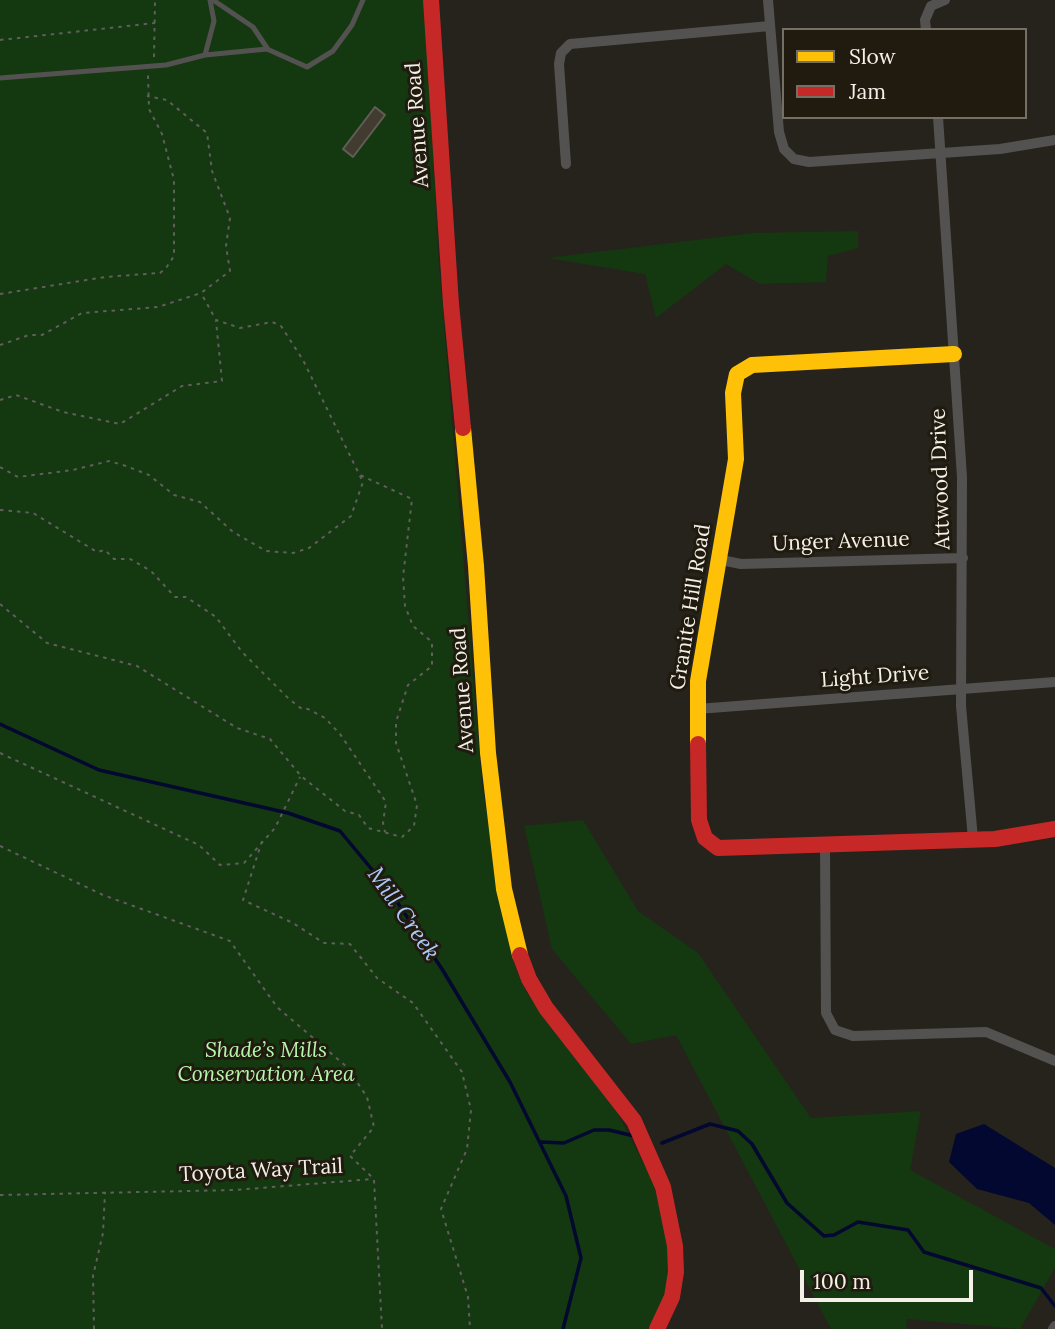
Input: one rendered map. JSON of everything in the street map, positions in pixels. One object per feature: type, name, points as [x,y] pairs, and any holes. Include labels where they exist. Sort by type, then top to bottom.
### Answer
[{"type":"street","name":"Avenue Road","points":[[431,0],[451,304],[476,565],[488,753],[504,889],[514,938],[529,979],[546,1008],[612,1089],[634,1121],[663,1187],[675,1246],[676,1272],[672,1297],[657,1329]]},
{"type":"street","points":[[768,0],[779,132],[784,149],[794,159],[809,162],[941,153],[1032,146],[1055,140]]},
{"type":"street","points":[[926,28],[925,20],[931,6],[945,0]]},
{"type":"street","points":[[566,164],[559,64],[561,53],[570,44],[770,26]]},
{"type":"street","name":"Attwood Drive","points":[[938,119],[962,477],[961,706],[973,839]]},
{"type":"street","name":"Granite Hill Road","points":[[954,354],[752,365],[743,369],[733,384],[736,459],[721,560],[702,652],[697,709],[699,820],[705,838],[718,848],[730,850],[973,839],[1055,829]]},
{"type":"street","name":"Unger Avenue","points":[[721,560],[741,564],[963,558]]},
{"type":"street","name":"Light Drive","points":[[697,709],[1055,682]]},
{"type":"street","points":[[825,846],[826,1013],[835,1030],[853,1036],[986,1032],[1055,1061]]},
{"type":"lane","points":[[211,0],[253,27],[267,48],[307,67],[333,51],[352,25],[363,0]]},
{"type":"lane","points":[[205,55],[214,21],[211,0]]},
{"type":"lane","points":[[0,78],[149,67],[205,55],[267,48]]},
{"type":"path","points":[[0,295],[105,277],[160,273],[174,256],[174,180],[147,96],[149,67],[156,54],[155,0]]},
{"type":"path","points":[[0,40],[156,23]]},
{"type":"path","points":[[0,345],[42,335],[82,313],[158,307],[201,293],[230,271],[226,246],[230,218],[212,171],[207,133],[167,100],[147,96]]},
{"type":"path","points":[[0,400],[16,395],[63,412],[120,424],[183,386],[222,381],[216,320],[201,293]]},
{"type":"path","points":[[0,467],[18,477],[73,470],[109,461],[149,475],[174,495],[200,502],[233,532],[266,551],[293,553],[309,548],[351,516],[363,482],[303,360],[281,326],[272,322],[240,328],[216,320]]},
{"type":"path","points":[[0,604],[47,643],[137,666],[237,728],[270,739],[301,776],[345,811],[359,815],[368,828],[402,836],[414,826],[417,804],[396,743],[396,722],[408,685],[432,666],[432,642],[413,626],[405,606],[403,577],[412,499],[360,475]]},
{"type":"path","points":[[0,510],[33,513],[97,552],[105,550],[114,559],[130,559],[151,571],[174,597],[186,597],[216,617],[242,653],[289,699],[302,709],[308,709],[324,718],[340,734],[386,802],[383,823],[385,833]]},
{"type":"path","points":[[0,753],[200,845],[220,865],[244,863],[280,819],[301,776]]},
{"type":"path","points":[[262,841],[243,900],[293,923],[324,943],[350,944],[377,978],[413,1003],[462,1072],[471,1110],[467,1149],[441,1209],[468,1297],[470,1329]]},
{"type":"path","points":[[0,846],[103,895],[230,941],[277,1007],[347,1067],[367,1097],[373,1127],[350,1156],[374,1179]]},
{"type":"path","name":"Toyota Way Trail","points":[[0,1195],[235,1190],[374,1179],[382,1329]]},
{"type":"path","points":[[94,1329],[93,1276],[103,1233],[105,1192]]},
{"type":"green space","name":"Shade’s Mills Conservation Area","points":[[0,0],[425,0],[438,251],[482,784],[505,923],[516,970],[527,993],[617,1112],[652,1180],[667,1235],[669,1269],[665,1295],[648,1329],[0,1329]]},
{"type":"green space","points":[[858,231],[858,248],[828,256],[826,282],[760,284],[726,264],[656,318],[645,274],[547,258],[753,233]]},
{"type":"green space","points":[[583,820],[638,911],[698,953],[811,1118],[921,1111],[910,1170],[1055,1249],[1055,1268],[1020,1329],[907,1319],[906,1329],[831,1329],[676,1035],[631,1044],[552,949],[524,826]]},
{"type":"water","points":[[984,1124],[1055,1168],[1055,1225],[1029,1203],[977,1189],[949,1162],[956,1134]]},
{"type":"building","points":[[375,107],[385,115],[353,157],[343,149]]},
{"type":"waterway","name":"Mill Creek","points":[[0,724],[99,770],[288,813],[340,831],[389,890],[442,969],[510,1082],[566,1196],[581,1258],[563,1329]]},
{"type":"waterway","points":[[662,1143],[710,1124],[738,1131],[752,1144],[787,1203],[824,1236],[834,1235],[858,1222],[908,1230],[924,1252],[1041,1288],[1055,1306]]},
{"type":"waterway","points":[[541,1142],[564,1143],[594,1130],[609,1130],[634,1136]]},
{"type":"traffic: slow","points":[[698,744],[698,681],[736,459],[733,393],[737,374],[752,365],[954,354]]},
{"type":"traffic: slow","points":[[463,428],[476,566],[488,753],[504,889],[520,955]]},
{"type":"traffic: jam","points":[[431,0],[451,304],[463,428]]},
{"type":"traffic: jam","points":[[698,744],[699,820],[705,838],[718,848],[995,839],[1055,829]]},
{"type":"traffic: jam","points":[[520,955],[529,979],[546,1008],[634,1121],[663,1187],[675,1246],[676,1272],[672,1297],[657,1329]]}]
